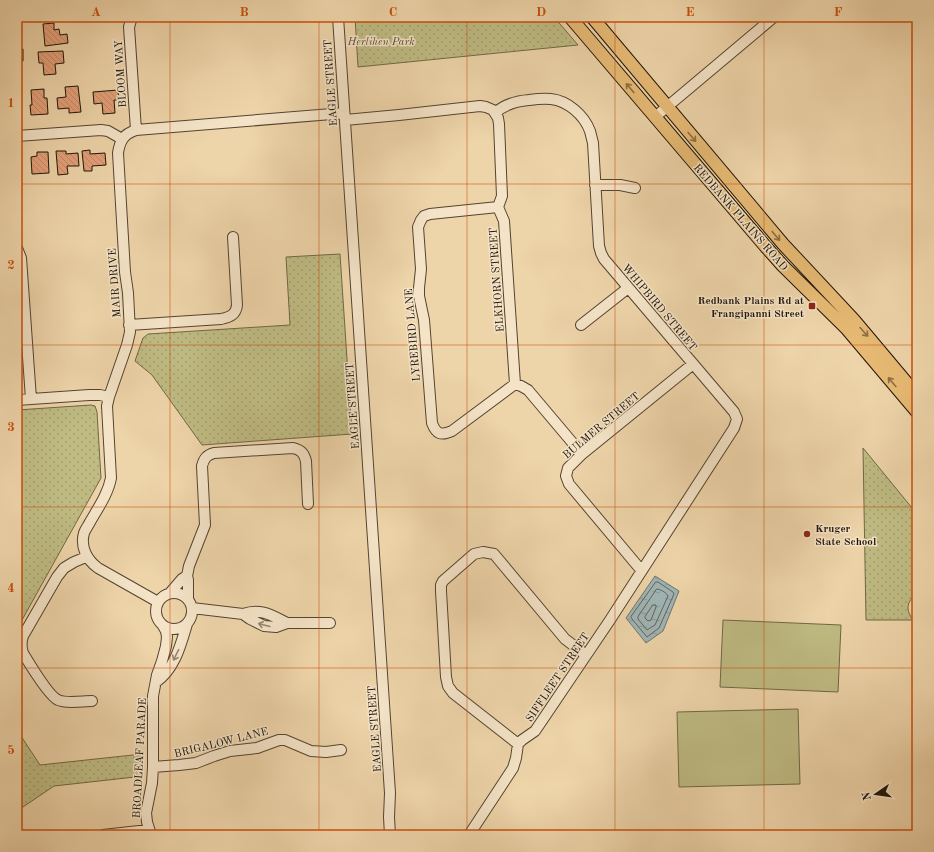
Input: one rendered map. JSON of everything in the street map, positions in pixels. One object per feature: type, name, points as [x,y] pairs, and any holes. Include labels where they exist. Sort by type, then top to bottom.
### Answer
[{"type":"main road","name":"REDBANK PLAINS ROAD","points":[[570,17],[766,247],[783,266],[846,328],[917,412]]},
{"type":"main road","name":"REDBANK PLAINS ROAD","points":[[592,17],[667,108],[783,244],[854,320],[917,395]]},
{"type":"street","name":"BLOOM WAY","points":[[132,17],[129,27],[136,130]]},
{"type":"street","name":"EAGLE STREET","points":[[338,17],[390,793],[396,835]]},
{"type":"street","points":[[655,117],[774,17]]},
{"type":"street","name":"WHIPBIRD STREET","points":[[495,113],[502,107],[516,101],[552,99],[569,105],[578,112],[586,122],[592,143],[599,246],[604,259],[734,412],[737,419],[734,428],[641,570]]},
{"type":"street","points":[[17,136],[101,130],[108,131],[122,139],[127,134],[136,130],[344,116],[399,115],[473,107],[486,107],[493,110],[495,113]]},
{"type":"street","name":"ELKHORN STREET","points":[[495,113],[499,124],[502,196],[498,207],[504,221],[515,384]]},
{"type":"street","name":"MAIR DRIVE","points":[[86,556],[83,541],[84,533],[110,485],[111,478],[107,406],[129,338],[130,325],[125,272],[118,153],[119,144],[122,139]]},
{"type":"street","points":[[595,185],[620,185],[635,188]]},
{"type":"street","name":"LYREBIRD LANE","points":[[498,207],[430,214],[424,216],[420,220],[418,227],[421,269],[418,288],[424,320],[432,423],[434,430],[439,433],[446,434],[452,431],[515,384]]},
{"type":"street","points":[[130,325],[221,319],[230,317],[236,310],[237,305],[233,237]]},
{"type":"street","points":[[17,248],[21,258],[30,399]]},
{"type":"street","points":[[581,325],[628,288]]},
{"type":"street","name":"BULMER STREET","points":[[641,570],[569,484],[566,476],[568,468],[582,454],[693,364]]},
{"type":"street","points":[[515,384],[528,390],[582,454]]},
{"type":"street","points":[[17,400],[89,394],[109,397]]},
{"type":"street","points":[[156,682],[161,679],[171,666],[179,650],[191,616],[187,576],[190,560],[205,525],[202,466],[206,457],[214,453],[293,448],[298,449],[305,456],[306,461],[308,504]]},
{"type":"street","points":[[469,835],[513,768],[518,744],[453,694],[448,686],[446,678],[441,591],[443,581],[474,554],[483,552],[494,554],[565,639],[586,654]]},
{"type":"street","points":[[92,701],[58,701],[51,695],[22,653],[21,641],[23,636],[57,577],[64,568],[86,556],[92,564],[98,568],[158,602]]},
{"type":"street","name":"SIFFLEET STREET","points":[[518,744],[535,731],[641,570]]},
{"type":"street","points":[[170,593],[182,579],[187,576]]},
{"type":"street","points":[[187,624],[175,629],[163,626],[158,619],[156,609],[158,602],[163,596],[170,593],[178,593],[183,595],[190,604],[243,614],[264,626],[276,627],[287,623],[330,623]]},
{"type":"street","name":"BROADLEAF PARADE","points":[[150,832],[146,813],[152,783],[154,696],[157,675],[166,646],[167,637],[163,626]]},
{"type":"street","name":"BRIGALOW LANE","points":[[153,767],[196,763],[230,751],[257,748],[279,740],[285,740],[311,751],[326,752],[341,750]]},
{"type":"street","name":"EAGLE STREET","points":[[390,793],[390,835]]},
{"type":"street","points":[[103,835],[138,831],[150,832]]},
{"type":"green space","name":"Herlihen Park","points":[[355,17],[554,17],[578,45],[358,67]]},
{"type":"green space","points":[[340,254],[352,434],[202,445],[152,375],[135,361],[143,338],[148,334],[290,325],[286,257]]},
{"type":"green space","points":[[91,405],[95,406],[97,412],[101,478],[17,629],[17,410]]},
{"type":"green space","points":[[863,448],[917,514],[917,594],[911,599],[908,606],[910,616],[913,620],[866,620]]},
{"type":"green space","points":[[723,620],[841,625],[838,692],[720,687]]},
{"type":"green space","points":[[798,709],[800,784],[679,787],[677,712]]},
{"type":"green space","points":[[17,730],[40,765],[142,754],[140,782],[136,782],[135,777],[54,786],[17,811]]},
{"type":"water","points":[[655,576],[679,591],[663,631],[646,643],[626,618]]},
{"type":"building","points":[[54,23],[54,30],[59,29],[60,35],[67,34],[68,43],[45,46],[43,24]]},
{"type":"building","points":[[17,49],[23,49],[23,61],[17,61]]},
{"type":"building","points":[[63,51],[64,63],[55,64],[56,74],[44,75],[43,63],[39,63],[38,52]]},
{"type":"building","points":[[78,86],[81,112],[69,113],[69,108],[58,109],[57,98],[66,97],[65,87]]},
{"type":"building","points":[[44,89],[44,98],[47,98],[48,114],[31,115],[31,90]]},
{"type":"building","points":[[118,90],[119,100],[114,100],[115,113],[103,114],[102,103],[94,104],[93,92]]},
{"type":"building","points":[[90,150],[90,154],[105,153],[106,165],[92,166],[92,171],[84,171],[82,151]]},
{"type":"building","points":[[56,151],[66,151],[66,154],[78,153],[79,166],[67,166],[68,174],[58,175]]},
{"type":"building","points":[[37,152],[48,152],[49,173],[32,174],[31,157],[37,156]]},
{"type":"place","name":"Redbank Plains Rd at Frangipanni Street","points":[[812,306]]},
{"type":"place","name":"Kruger State School","points":[[807,534]]}]
